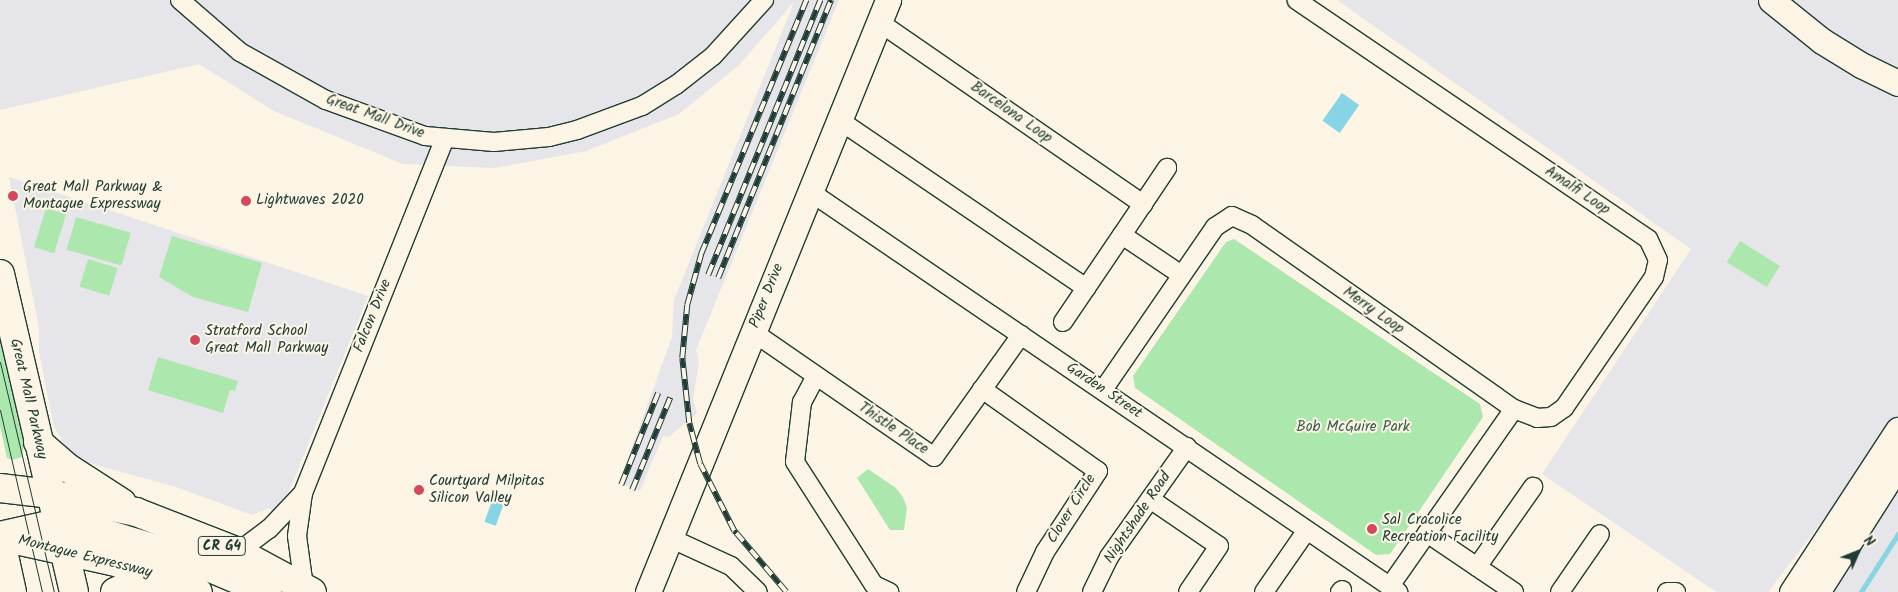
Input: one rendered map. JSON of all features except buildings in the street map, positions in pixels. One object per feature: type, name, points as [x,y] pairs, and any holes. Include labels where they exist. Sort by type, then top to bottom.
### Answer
[{"type":"main road","name":"Great Mall Parkway","points":[[0,274],[56,523],[74,592]]},
{"type":"main road","points":[[38,442],[68,468],[136,512]]},
{"type":"main road","name":"CR G4","points":[[0,488],[50,494],[136,512],[238,552],[308,590]]},
{"type":"main road","points":[[12,592],[0,536],[56,523],[80,526],[192,560],[267,592]]},
{"type":"main road","name":"Montague Expressway","points":[[0,536],[169,578],[198,592]]},
{"type":"main road","points":[[116,592],[132,584],[169,578]]},
{"type":"street","name":"Great Mall Drive","points":[[180,0],[237,49],[307,92],[407,131],[445,138],[494,142],[549,137],[622,115],[696,71],[731,40],[764,0]]},
{"type":"street","name":"Amalfi Loop","points":[[1296,0],[1648,239],[1655,250],[1658,266],[1654,277],[1564,408],[1546,418],[1514,410]]},
{"type":"street","points":[[1771,0],[1822,41],[1861,65],[1898,82]]},
{"type":"street","name":"Piper Drive","points":[[648,592],[883,11]]},
{"type":"street","name":"Barcelona Loop","points":[[883,11],[1143,204]]},
{"type":"street","points":[[839,120],[1086,288]]},
{"type":"street","name":"Falcon Drive","points":[[308,590],[297,536],[302,493],[445,138]]},
{"type":"street","points":[[1062,322],[1167,168]]},
{"type":"street","name":"Garden Street","points":[[809,191],[1394,589]]},
{"type":"street","name":"Merry Loop","points":[[1103,390],[1180,274],[1215,226],[1232,216],[1252,225],[1514,410]]},
{"type":"street","points":[[1122,235],[1180,274]]},
{"type":"street","name":"Thistle Place","points":[[753,332],[934,457],[1021,334]]},
{"type":"street","points":[[816,376],[802,402],[795,462],[874,585],[889,592]]},
{"type":"street","name":"Clover Circle","points":[[982,389],[1098,471],[1045,552],[1026,592]]},
{"type":"street","points":[[1394,589],[1427,533],[1514,410]]},
{"type":"street","points":[[1792,592],[1898,430]]},
{"type":"street","name":"Nightshade Road","points":[[1092,592],[1110,558],[1187,447]]},
{"type":"street","points":[[1817,592],[1898,465]]},
{"type":"street","points":[[1477,567],[1533,486]]},
{"type":"street","name":"Falcon Drive","points":[[238,552],[270,529],[302,493]]},
{"type":"street","points":[[1150,499],[1219,546],[1188,592]]},
{"type":"street","points":[[1264,592],[1307,530]]},
{"type":"street","points":[[1427,533],[1514,592]]},
{"type":"street","points":[[1560,592],[1600,534]]},
{"type":"street","points":[[670,538],[731,566],[758,592]]},
{"type":"street","points":[[1667,592],[1676,592]]},
{"type":"shaded area","points":[[0,0],[839,0],[696,350],[699,362],[693,399],[697,413],[669,437],[663,436],[640,491],[619,483],[672,337],[674,300],[794,2],[739,65],[679,114],[586,151],[495,168],[403,164],[274,111],[199,64],[0,110]]},
{"type":"shaded area","points":[[1337,0],[1898,0],[1898,422],[1768,592],[1716,592],[1542,474],[1691,249]]},
{"type":"shaded area","name":"Stratford School Great Mall Parkway","points":[[9,177],[368,296],[293,482],[284,501],[274,513],[269,508],[252,515],[176,487],[85,462],[66,447],[54,427],[39,352],[39,328]]},
{"type":"shaded area","points":[[1898,484],[1898,592],[1829,592]]},
{"type":"green space","points":[[46,208],[66,214],[54,253],[34,247]]},
{"type":"green space","points":[[76,217],[131,233],[121,265],[67,250]]},
{"type":"green space","points":[[172,236],[262,263],[248,312],[193,297],[159,277]]},
{"type":"green space","name":"Bob McGuire Park","points":[[1234,239],[1480,404],[1483,417],[1390,554],[1376,555],[1135,388],[1133,376],[1226,242]]},
{"type":"green space","points":[[1740,241],[1780,266],[1767,287],[1727,262]]},
{"type":"green space","points":[[88,259],[118,268],[109,296],[80,287]]},
{"type":"green space","points":[[0,311],[24,441],[22,457],[13,460],[7,458],[0,426]]},
{"type":"green space","points":[[158,357],[238,381],[235,391],[230,390],[223,413],[148,390]]},
{"type":"green space","points":[[868,469],[896,488],[903,497],[907,508],[904,530],[890,530],[857,478]]},
{"type":"water","points":[[1342,93],[1359,105],[1340,133],[1322,121]]},
{"type":"water","points":[[492,501],[503,505],[496,526],[484,522]]},
{"type":"waterway","points":[[1861,592],[1898,534]]},
{"type":"tram line","points":[[0,362],[54,592]]},
{"type":"tram line","points":[[0,410],[42,592]]},
{"type":"railway","points":[[786,592],[734,531],[700,464],[689,423],[682,358],[687,305],[701,254],[806,0]]},
{"type":"railway","points":[[708,275],[820,0]]},
{"type":"railway","points":[[718,278],[831,0]]},
{"type":"railway","points":[[621,485],[658,393]]},
{"type":"railway","points":[[632,490],[670,398]]},
{"type":"place","name":"Great Mall Parkway & Montague Expressway","points":[[13,196]]},
{"type":"place","name":"Lightwaves 2020","points":[[246,201]]},
{"type":"place","name":"Stratford School Great Mall Parkway","points":[[195,340]]},
{"type":"place","name":"Courtyard Milpitas Silicon Valley","points":[[419,490]]},
{"type":"place","name":"Sal Cracolice Recreation Facility","points":[[1372,529]]}]
